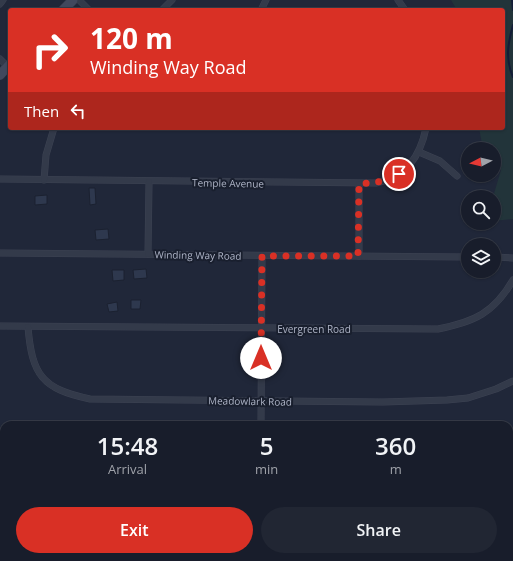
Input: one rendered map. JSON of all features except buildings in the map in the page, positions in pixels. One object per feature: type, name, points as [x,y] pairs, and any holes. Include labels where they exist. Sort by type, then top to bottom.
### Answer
[{"type":"street","points":[[0,4],[2,0]]},
{"type":"street","points":[[65,8],[73,0]]},
{"type":"street","points":[[79,0],[87,8]]},
{"type":"street","points":[[164,8],[172,0]]},
{"type":"street","points":[[0,75],[8,66]]},
{"type":"street","points":[[44,180],[46,155],[53,130]]},
{"type":"street","name":"Temple Avenue","points":[[0,179],[359,184],[380,182],[396,176],[410,166],[420,152],[426,130]]},
{"type":"street","points":[[420,152],[440,161],[457,176]]},
{"type":"street","points":[[148,182],[148,254]]},
{"type":"street","points":[[358,256],[359,184]]},
{"type":"street","name":"Winding Way Road","points":[[0,253],[262,256],[461,256]]},
{"type":"street","points":[[261,421],[262,256]]},
{"type":"street","points":[[501,257],[513,258]]},
{"type":"street","name":"Evergreen Road","points":[[0,326],[262,329],[438,329],[459,325],[476,319],[489,311],[502,298],[513,280]]},
{"type":"street","name":"Meadowlark Road","points":[[28,327],[30,353],[44,380],[57,390],[90,399],[261,401],[447,400],[468,398],[496,389],[513,381]]},
{"type":"shaded area","points":[[451,0],[513,0],[513,219],[501,220],[501,190],[495,190],[497,182],[501,182],[501,142],[482,142],[479,130],[505,130],[505,8],[456,8]]},
{"type":"waterway","points":[[512,0],[513,10]]},
{"type":"waterway","points":[[513,25],[508,51],[510,70],[513,77]]},
{"type":"route","points":[[261,358],[262,256],[358,256],[359,184],[376,183],[393,178],[399,174]]}]
